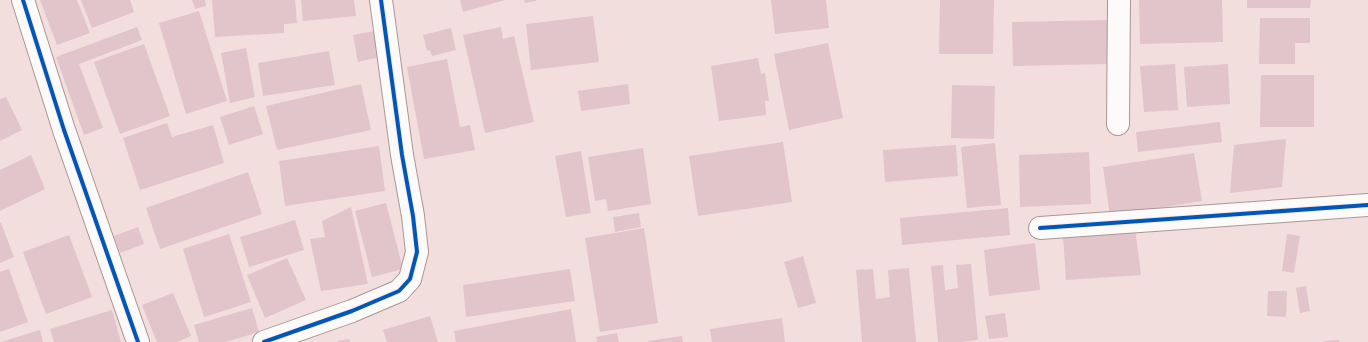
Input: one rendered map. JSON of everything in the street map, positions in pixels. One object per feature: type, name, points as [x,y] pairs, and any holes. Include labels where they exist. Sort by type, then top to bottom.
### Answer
[{"type":"street","points":[[23,0],[64,130],[138,342]]},
{"type":"street","points":[[264,342],[352,311],[399,291],[410,279],[417,252],[413,216],[402,155],[380,0]]},
{"type":"street","points":[[1118,124],[1119,0]]},
{"type":"street","points":[[1040,228],[1368,205]]},
{"type":"building","points":[[40,0],[77,0],[90,33],[57,45]]},
{"type":"building","points":[[81,0],[130,0],[134,12],[92,28]]},
{"type":"building","points":[[192,0],[205,0],[206,6],[195,9]]},
{"type":"building","points":[[212,0],[295,0],[297,23],[284,24],[284,33],[215,37]]},
{"type":"building","points":[[301,0],[354,0],[356,16],[303,21]]},
{"type":"building","points":[[460,0],[505,0],[463,12]]},
{"type":"building","points":[[524,0],[536,0],[536,1],[525,3]]},
{"type":"building","points":[[771,0],[826,0],[829,28],[775,34]]},
{"type":"building","points":[[940,0],[994,0],[993,54],[939,54]]},
{"type":"building","points":[[1139,0],[1222,0],[1223,42],[1140,44]]},
{"type":"building","points":[[1247,0],[1311,0],[1310,8],[1247,8]]},
{"type":"building","points":[[199,11],[227,101],[186,114],[159,23]]},
{"type":"building","points":[[593,16],[599,62],[531,70],[526,24]]},
{"type":"building","points":[[1260,18],[1310,18],[1310,43],[1295,43],[1295,64],[1259,64]]},
{"type":"building","points":[[1108,20],[1108,64],[1013,66],[1012,22]]},
{"type":"building","points":[[137,27],[142,40],[79,64],[103,128],[84,135],[56,57]]},
{"type":"building","points":[[501,27],[503,39],[514,36],[534,122],[485,133],[463,35]]},
{"type":"building","points":[[451,28],[456,50],[432,56],[430,50],[427,51],[423,35]]},
{"type":"building","points":[[375,31],[380,57],[358,62],[353,35]]},
{"type":"building","points":[[828,43],[843,118],[789,130],[774,54]]},
{"type":"building","points":[[144,44],[170,116],[120,134],[94,62]]},
{"type":"building","points":[[246,48],[255,97],[230,103],[221,53]]},
{"type":"building","points":[[329,51],[335,85],[263,96],[258,63]]},
{"type":"building","points":[[758,58],[761,74],[765,73],[769,101],[765,101],[766,115],[719,121],[711,66]]},
{"type":"building","points":[[447,59],[460,127],[470,125],[475,150],[424,159],[407,67]]},
{"type":"building","points":[[1175,64],[1178,110],[1144,112],[1140,66]]},
{"type":"building","points":[[1228,64],[1230,104],[1187,107],[1184,67]]},
{"type":"building","points":[[1261,75],[1314,75],[1314,127],[1260,127]]},
{"type":"building","points":[[361,84],[371,130],[277,150],[266,106]]},
{"type":"building","points":[[628,84],[630,104],[581,111],[578,91]]},
{"type":"building","points":[[952,85],[995,86],[994,139],[951,138]]},
{"type":"building","points":[[6,97],[22,130],[0,141],[0,99]]},
{"type":"building","points":[[254,106],[263,134],[229,145],[220,117]]},
{"type":"building","points":[[1220,122],[1222,142],[1138,152],[1136,132]]},
{"type":"building","points":[[167,123],[172,137],[213,125],[224,163],[140,190],[123,138]]},
{"type":"building","points":[[1286,139],[1282,187],[1230,193],[1234,145]]},
{"type":"building","points":[[783,142],[792,202],[698,216],[689,156]]},
{"type":"building","points":[[995,143],[1001,205],[967,208],[961,147]]},
{"type":"building","points":[[956,145],[958,176],[885,182],[883,150]]},
{"type":"building","points":[[379,146],[385,191],[285,206],[279,161]]},
{"type":"building","points":[[643,148],[651,204],[608,211],[606,199],[595,201],[588,157]]},
{"type":"building","points":[[581,151],[591,213],[566,217],[555,156]]},
{"type":"building","points":[[1089,152],[1091,204],[1020,207],[1019,155]]},
{"type":"building","points":[[1194,153],[1202,201],[1110,216],[1103,167]]},
{"type":"building","points":[[31,155],[45,189],[0,211],[0,170]]},
{"type":"building","points":[[248,172],[262,214],[160,249],[146,208]]},
{"type":"building","points":[[386,203],[403,269],[372,277],[355,211]]},
{"type":"building","points":[[351,207],[368,284],[321,291],[310,239],[325,237],[322,221]]},
{"type":"building","points":[[1008,208],[1010,235],[902,245],[900,218]]},
{"type":"building","points":[[639,213],[641,227],[615,232],[613,217]]},
{"type":"building","points":[[295,220],[304,250],[249,267],[240,237]]},
{"type":"building","points":[[0,223],[14,257],[0,263]]},
{"type":"building","points":[[138,227],[144,244],[120,253],[114,236]]},
{"type":"building","points":[[644,228],[658,323],[600,332],[585,238]]},
{"type":"building","points":[[1135,228],[1141,275],[1066,280],[1063,235]]},
{"type":"building","points":[[229,234],[251,302],[204,317],[183,249]]},
{"type":"building","points":[[1287,234],[1300,236],[1294,273],[1282,271]]},
{"type":"building","points":[[69,235],[92,297],[46,314],[23,252]]},
{"type":"building","points":[[1035,243],[1040,290],[989,296],[984,250]]},
{"type":"building","points":[[803,256],[816,303],[798,308],[784,262]]},
{"type":"building","points":[[287,258],[306,300],[265,318],[247,275]]},
{"type":"building","points":[[971,264],[978,340],[938,342],[931,266],[943,265],[945,290],[958,288],[956,265]]},
{"type":"building","points":[[909,268],[916,342],[862,342],[856,270],[873,269],[876,299],[890,297],[888,270]]},
{"type":"building","points":[[9,269],[28,322],[0,332],[0,272]]},
{"type":"building","points":[[570,269],[575,301],[466,317],[463,285]]},
{"type":"building","points":[[1306,286],[1310,311],[1300,313],[1296,288]]},
{"type":"building","points":[[1268,291],[1287,291],[1286,317],[1267,316]]},
{"type":"building","points":[[173,293],[191,336],[177,342],[157,342],[142,305]]},
{"type":"building","points":[[252,308],[259,332],[225,342],[199,342],[194,325]]},
{"type":"building","points":[[571,309],[576,342],[456,342],[454,331]]},
{"type":"building","points":[[112,310],[121,342],[54,342],[50,329]]},
{"type":"building","points":[[1005,313],[1008,337],[989,339],[985,316]]},
{"type":"building","points":[[430,316],[438,342],[387,342],[383,330]]},
{"type":"building","points":[[782,318],[785,342],[712,342],[710,329]]},
{"type":"building","points":[[40,330],[43,342],[1,342]]},
{"type":"building","points":[[617,333],[619,342],[597,342],[596,337]]},
{"type":"building","points":[[682,336],[683,342],[648,342],[648,341]]},
{"type":"building","points":[[349,339],[350,342],[338,342],[338,341]]},
{"type":"building","points":[[1339,340],[1339,342],[1324,342],[1324,341]]},
{"type":"cycle path","points":[[23,0],[64,130],[138,342]]},
{"type":"cycle path","points":[[264,342],[352,311],[399,291],[410,279],[417,252],[381,0]]},
{"type":"cycle path","points":[[1040,228],[1368,205]]}]
